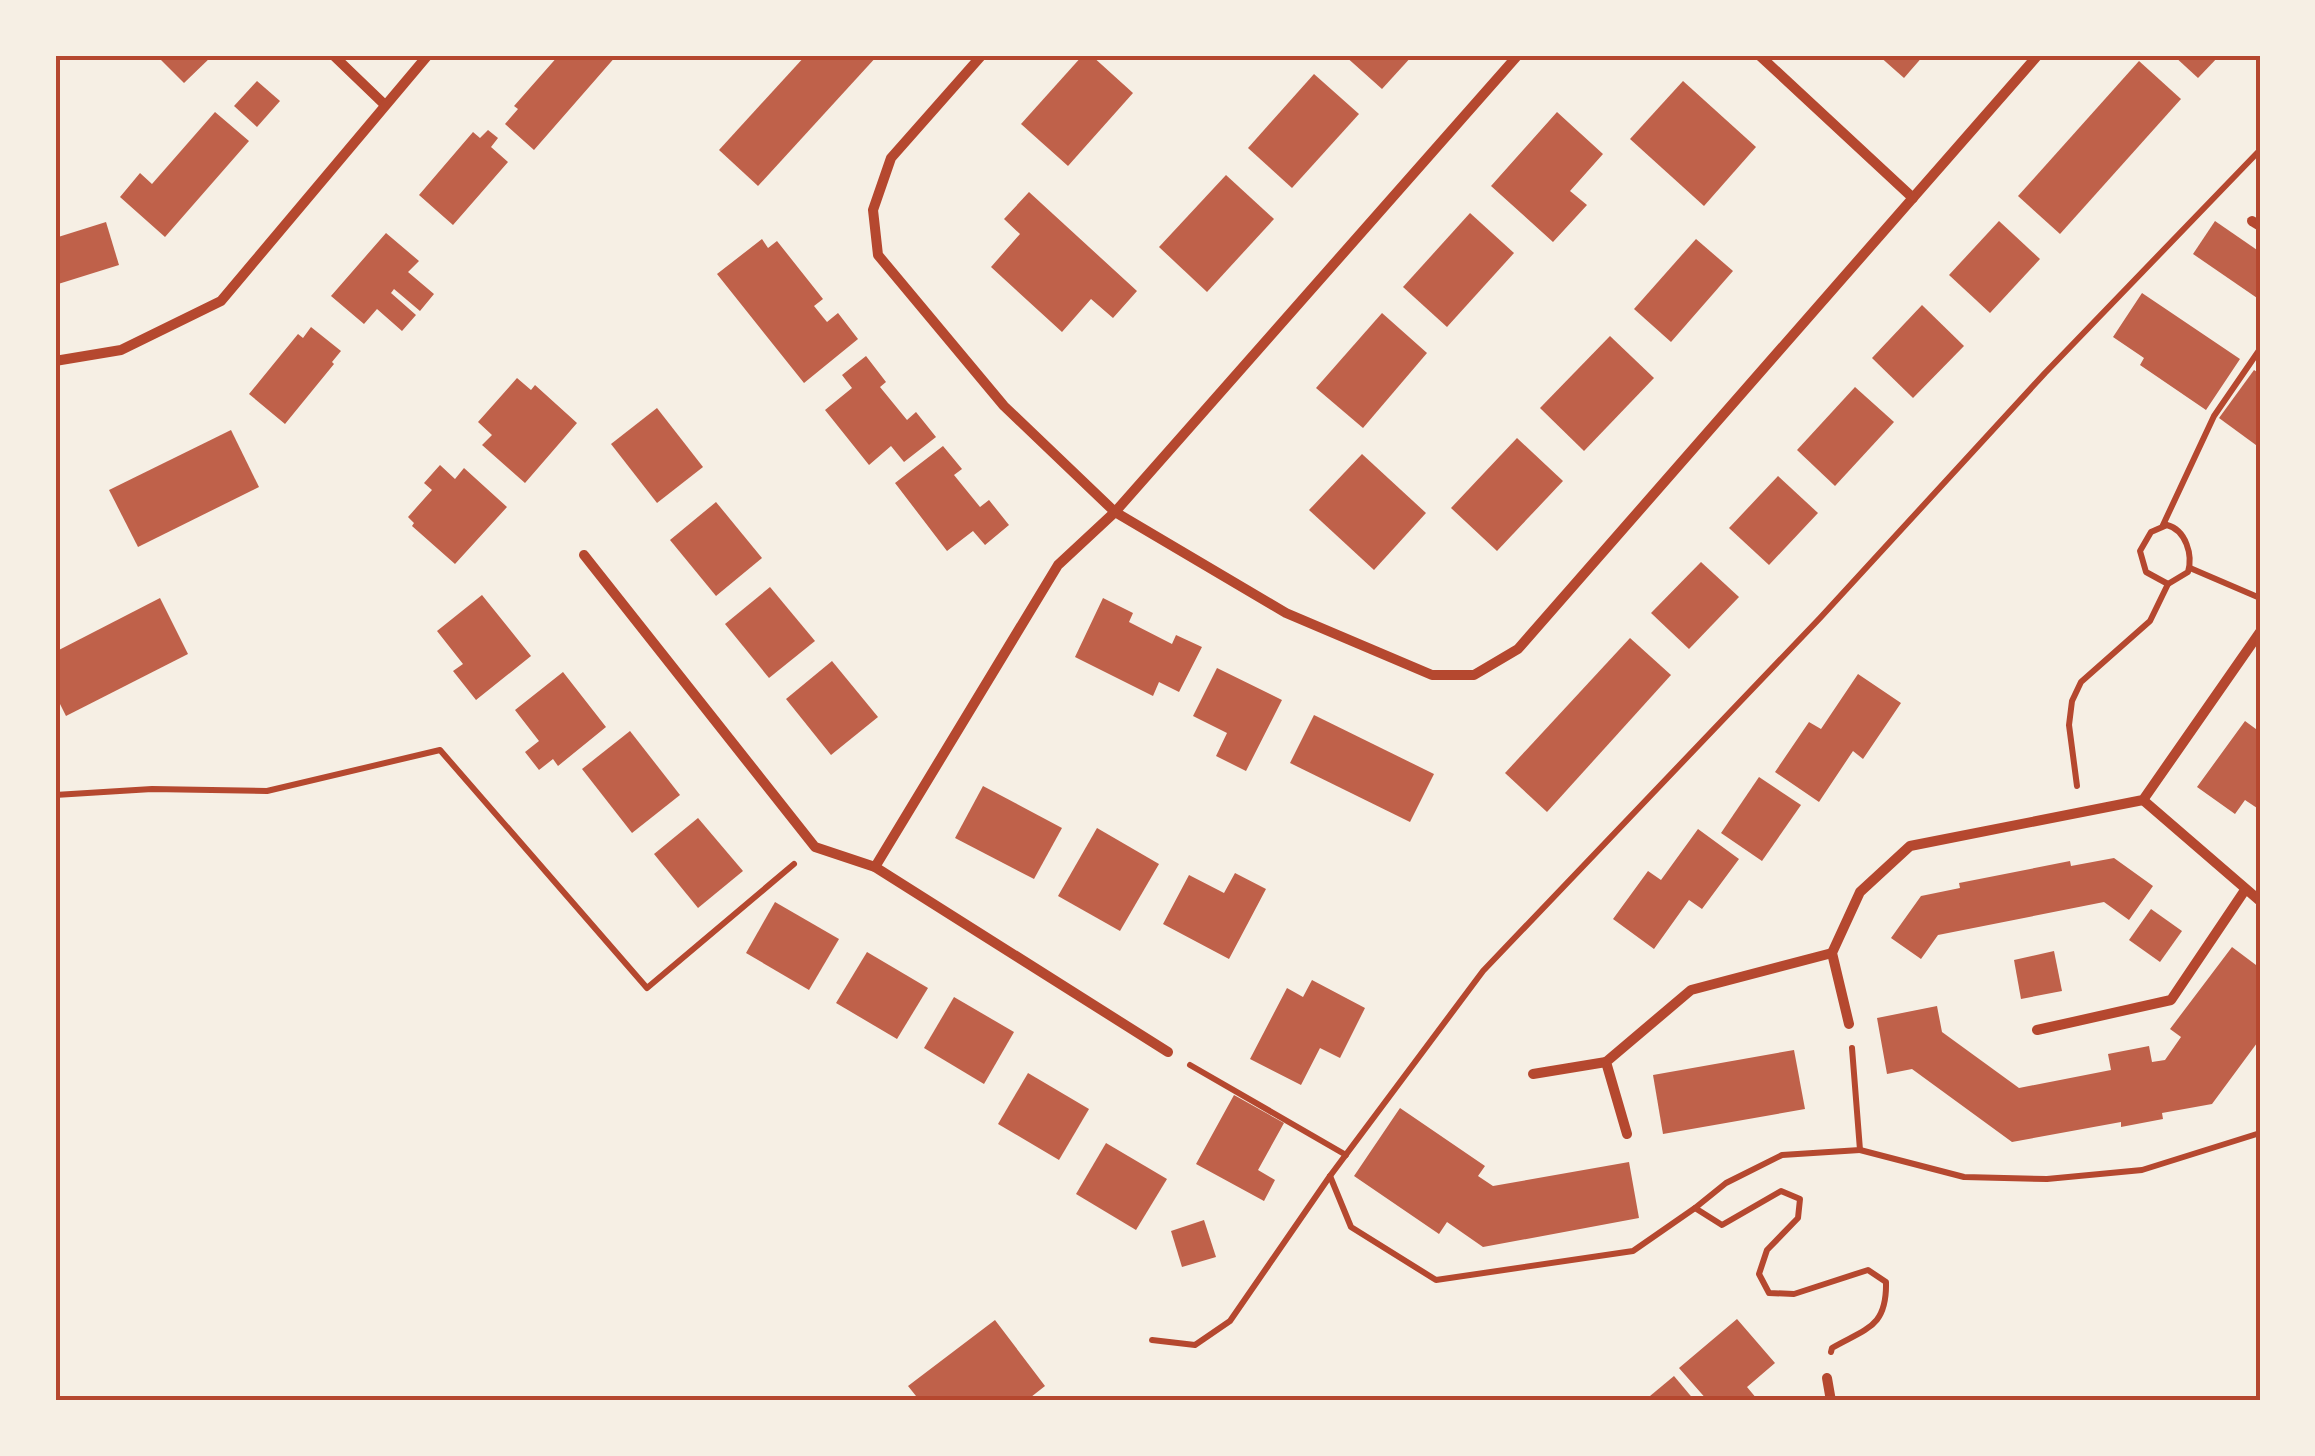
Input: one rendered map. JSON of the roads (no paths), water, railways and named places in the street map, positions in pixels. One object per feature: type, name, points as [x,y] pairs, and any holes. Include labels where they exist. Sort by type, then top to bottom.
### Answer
[{"type":"street","points":[[332,55],[385,105]]},
{"type":"street","points":[[55,361],[121,350],[222,302],[428,55]]},
{"type":"street","points":[[982,55],[891,158],[873,210],[878,255],[1004,406],[1116,512],[1286,614],[1432,675],[1474,675],[1518,650],[2038,55]]},
{"type":"street","points":[[876,867],[1058,565],[1116,512],[1518,55]]},
{"type":"street","points":[[1759,55],[1913,198]]},
{"type":"street","points":[[584,554],[814,847],[876,867],[1168,1052]]},
{"type":"street","points":[[1850,1024],[1832,952],[1860,892],[1910,846],[2142,800],[2260,632]]},
{"type":"street","points":[[2142,800],[2260,901]]},
{"type":"street","points":[[2037,1030],[2171,1000],[2245,890]]},
{"type":"street","points":[[1534,1074],[1606,1062],[1691,990],[1832,952]]},
{"type":"street","points":[[1606,1062],[1627,1134]]},
{"type":"street","points":[[1827,1378],[1831,1401]]}]
